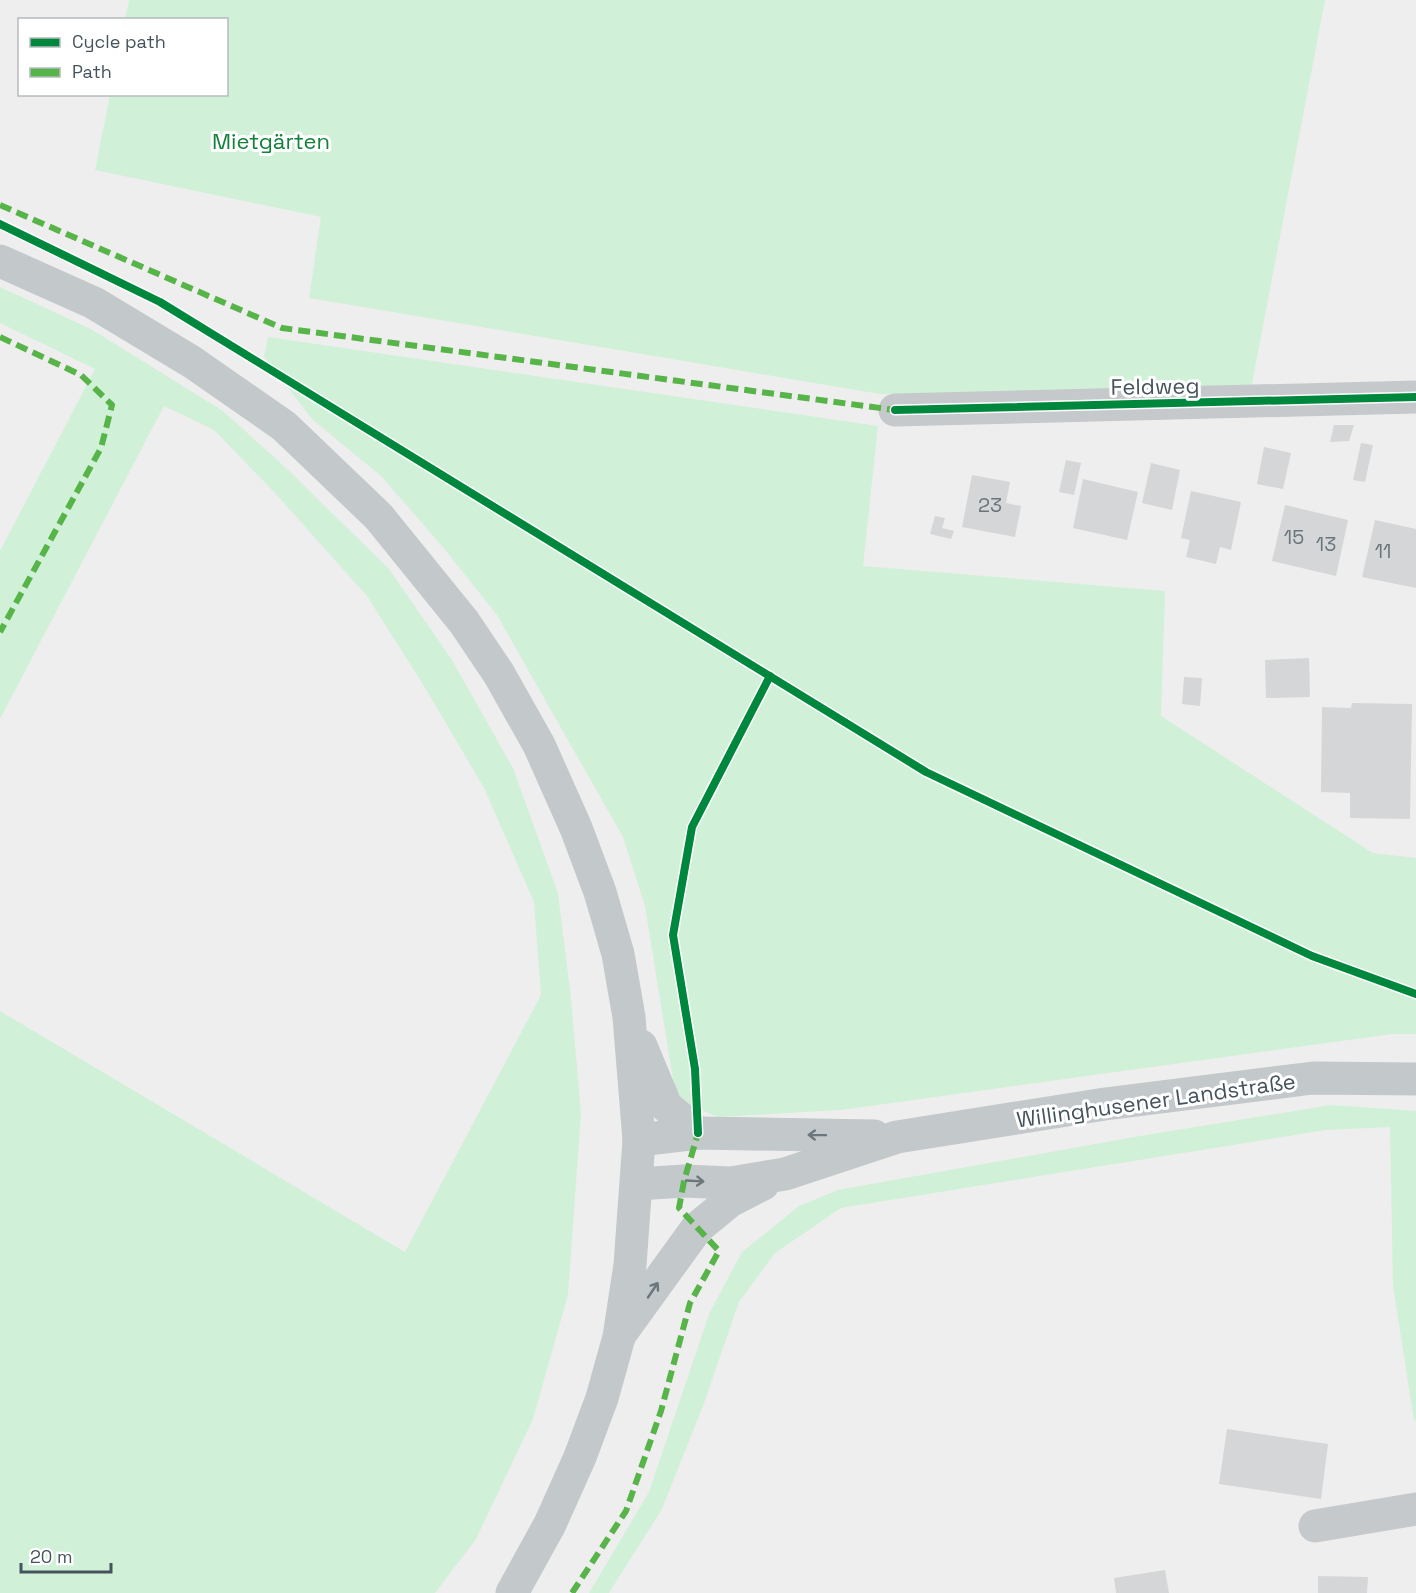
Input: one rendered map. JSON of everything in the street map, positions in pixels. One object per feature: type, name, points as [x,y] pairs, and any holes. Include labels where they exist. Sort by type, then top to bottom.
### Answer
[{"type":"main road","points":[[0,261],[94,303],[192,363],[284,426],[380,517],[464,621],[499,674],[539,745],[576,828],[600,892],[618,954],[628,1017],[638,1162],[630,1265],[619,1337],[602,1398],[580,1458],[550,1524],[512,1593]]},
{"type":"main road","points":[[628,1017],[666,1106],[698,1133]]},
{"type":"main road","name":"Willinghusener Landstraße","points":[[638,1162],[684,1181],[731,1183],[786,1174],[897,1137],[1105,1104],[1313,1078],[1416,1079]]},
{"type":"main road","name":"Willinghusener Landstraße","points":[[638,1162],[698,1133],[897,1137]]},
{"type":"main road","points":[[619,1337],[697,1228],[730,1201],[786,1174]]},
{"type":"street","name":"Feldweg","points":[[895,410],[1416,397]]},
{"type":"street","points":[[1315,1526],[1416,1509]]},
{"type":"green space","name":"Mietgärten","points":[[129,0],[1325,0],[1251,389],[880,394],[309,298],[321,217],[95,170],[110,96],[228,96],[228,18],[125,18]]},
{"type":"green space","points":[[0,287],[91,329],[223,411],[285,467],[389,569],[452,660],[513,768],[558,893],[571,998],[581,1114],[568,1295],[533,1419],[476,1539],[435,1593],[0,1593],[0,1011],[405,1252],[541,995],[534,902],[484,788],[427,691],[367,596],[274,492],[214,430],[164,406],[0,719],[0,551],[95,369],[0,323]]},
{"type":"green space","points":[[268,337],[878,426],[863,566],[1165,591],[1161,716],[1373,853],[1416,858],[1416,1034],[1392,1034],[841,1110],[718,1117],[684,1103],[674,1086],[645,906],[623,837],[497,615],[442,546],[381,476],[313,420],[264,357]]},
{"type":"green space","points":[[1331,1105],[1416,1111],[1416,1421],[1414,1420],[1393,1286],[1390,1127],[1326,1130],[841,1208],[775,1253],[739,1302],[703,1406],[662,1509],[609,1593],[589,1593],[649,1492],[709,1314],[742,1252],[799,1206],[838,1190],[1140,1136]]},
{"type":"building","points":[[1334,425],[1354,425],[1349,441],[1330,442]]},
{"type":"building","points":[[1361,443],[1373,445],[1365,482],[1353,480]]},
{"type":"building","points":[[1264,447],[1291,453],[1283,489],[1257,484]]},
{"type":"building","points":[[1066,460],[1081,463],[1074,495],[1059,492]]},
{"type":"building","points":[[1151,463],[1180,470],[1172,510],[1142,503]]},
{"type":"building","points":[[972,475],[1010,482],[1006,503],[1021,506],[1015,537],[962,527]]},
{"type":"building","points":[[1083,479],[1138,492],[1127,540],[1073,528]]},
{"type":"building","points":[[1191,491],[1241,502],[1231,550],[1220,547],[1216,564],[1186,557],[1190,540],[1181,538]]},
{"type":"building","points":[[1285,505],[1348,520],[1336,576],[1272,561]]},
{"type":"building","points":[[935,516],[945,518],[942,528],[954,531],[951,539],[930,534]]},
{"type":"building","points":[[1375,520],[1416,529],[1416,588],[1362,577]]},
{"type":"building","points":[[1309,658],[1310,697],[1266,698],[1265,660]]},
{"type":"building","points":[[1184,677],[1202,678],[1200,706],[1182,704]]},
{"type":"building","points":[[1352,703],[1412,704],[1410,819],[1350,818],[1350,793],[1321,792],[1322,707],[1351,708]]},
{"type":"building","points":[[1227,1429],[1328,1444],[1321,1499],[1219,1484]]},
{"type":"building","points":[[1165,1570],[1169,1593],[1116,1593],[1114,1578]]},
{"type":"building","points":[[1318,1576],[1368,1577],[1367,1593],[1318,1593]]},
{"type":"marked path","points":[[0,205],[282,328],[895,410]]},
{"type":"marked path","points":[[0,337],[81,375],[112,405],[101,448],[0,632]]},
{"type":"marked path","points":[[572,1593],[626,1511],[661,1411],[690,1303],[719,1251],[679,1208],[698,1128]]},
{"type":"cycle path","points":[[0,224],[160,302],[926,772],[1312,956],[1416,994]]},
{"type":"cycle path","points":[[895,410],[1416,397]]},
{"type":"cycle path","points":[[698,1133],[695,1069],[673,935],[692,827],[770,676]]}]
